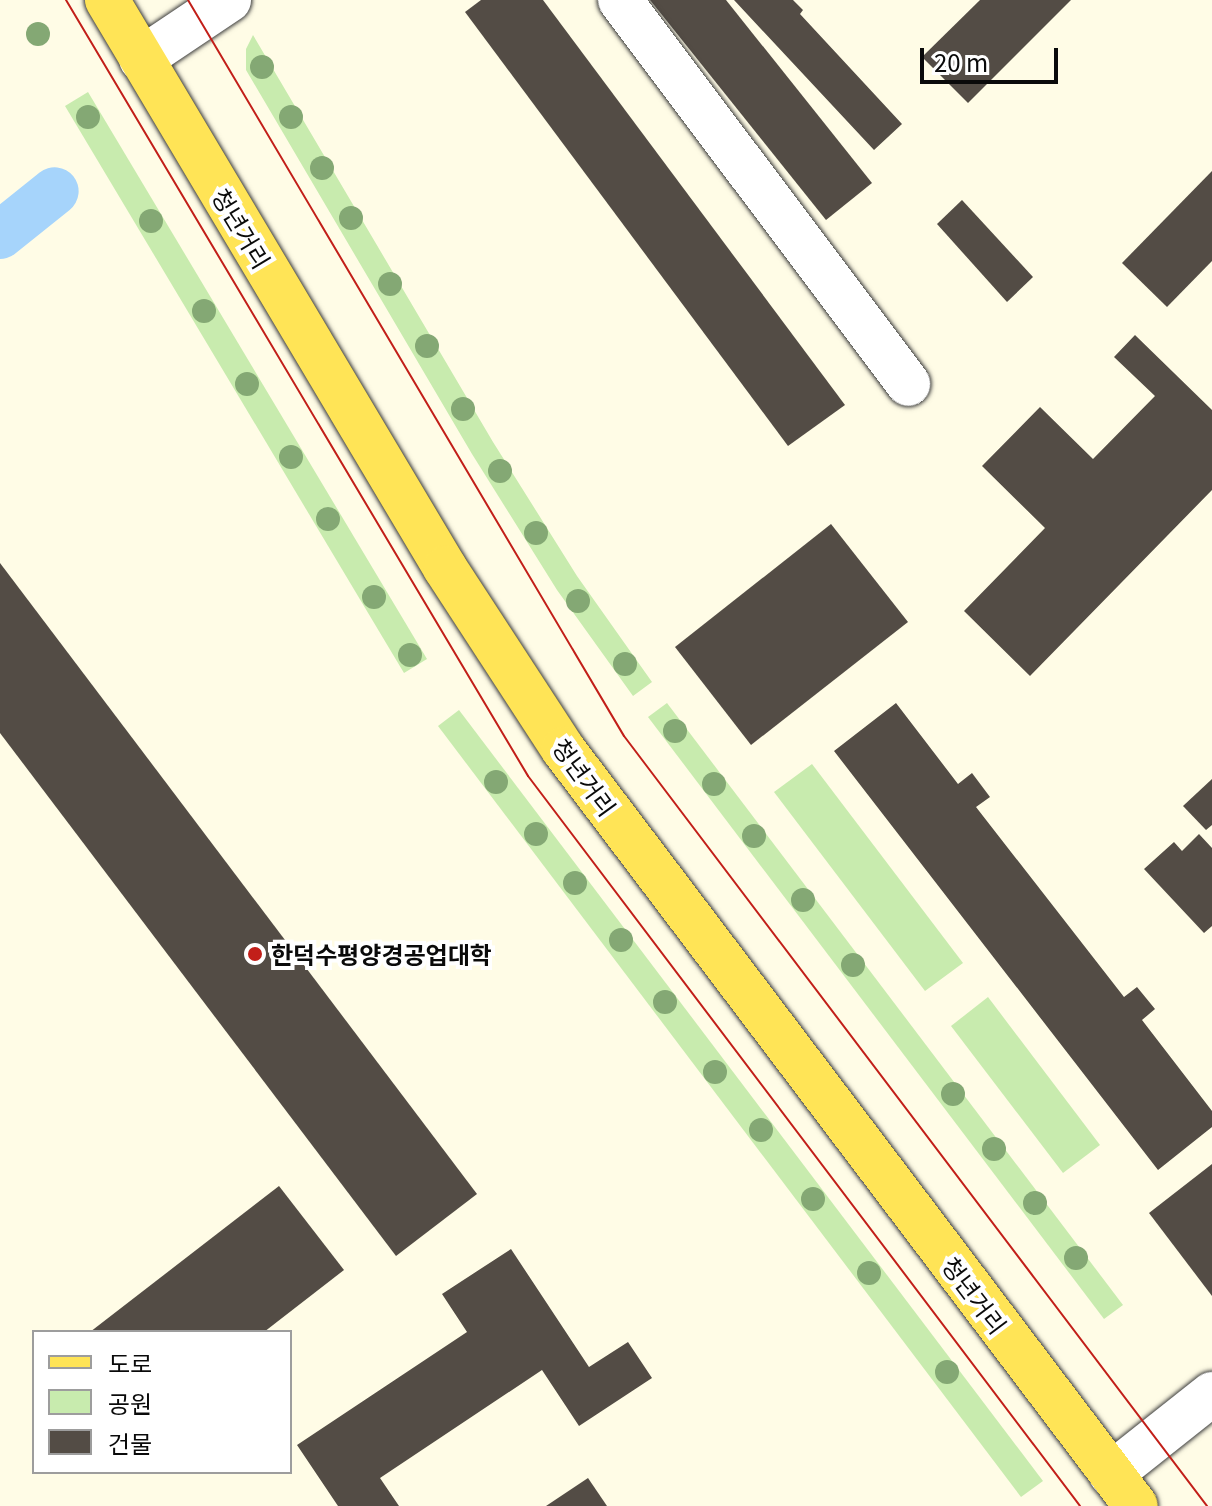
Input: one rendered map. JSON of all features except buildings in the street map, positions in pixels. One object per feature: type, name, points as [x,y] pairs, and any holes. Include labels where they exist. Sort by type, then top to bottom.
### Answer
[{"type":"main road","name":"청년거리","points":[[107,0],[445,568],[563,749],[1124,1490]]},
{"type":"street","points":[[141,59],[229,0]]},
{"type":"street","points":[[620,0],[908,384]]},
{"type":"street","points":[[1124,1490],[1212,1394]]},
{"type":"green space","points":[[253,35],[493,442],[577,576],[652,682],[633,696],[557,590],[472,454],[246,70],[246,49]]},
{"type":"green space","points":[[88,92],[427,659],[404,673],[65,106]]},
{"type":"green space","points":[[667,703],[1123,1305],[1104,1319],[648,717]]},
{"type":"green space","points":[[459,710],[1043,1481],[1021,1497],[438,726]]},
{"type":"green space","points":[[812,764],[963,963],[925,991],[774,792]]},
{"type":"green space","points":[[988,997],[1100,1145],[1063,1173],[951,1026]]},
{"type":"waterway","points":[[0,235],[55,191]]},
{"type":"tram line","points":[[66,0],[528,776],[1080,1506]]},
{"type":"tram line","points":[[188,0],[624,736],[1207,1506]]},
{"type":"place","name":"한덕수평양경공업대학","points":[[255,954]]}]
